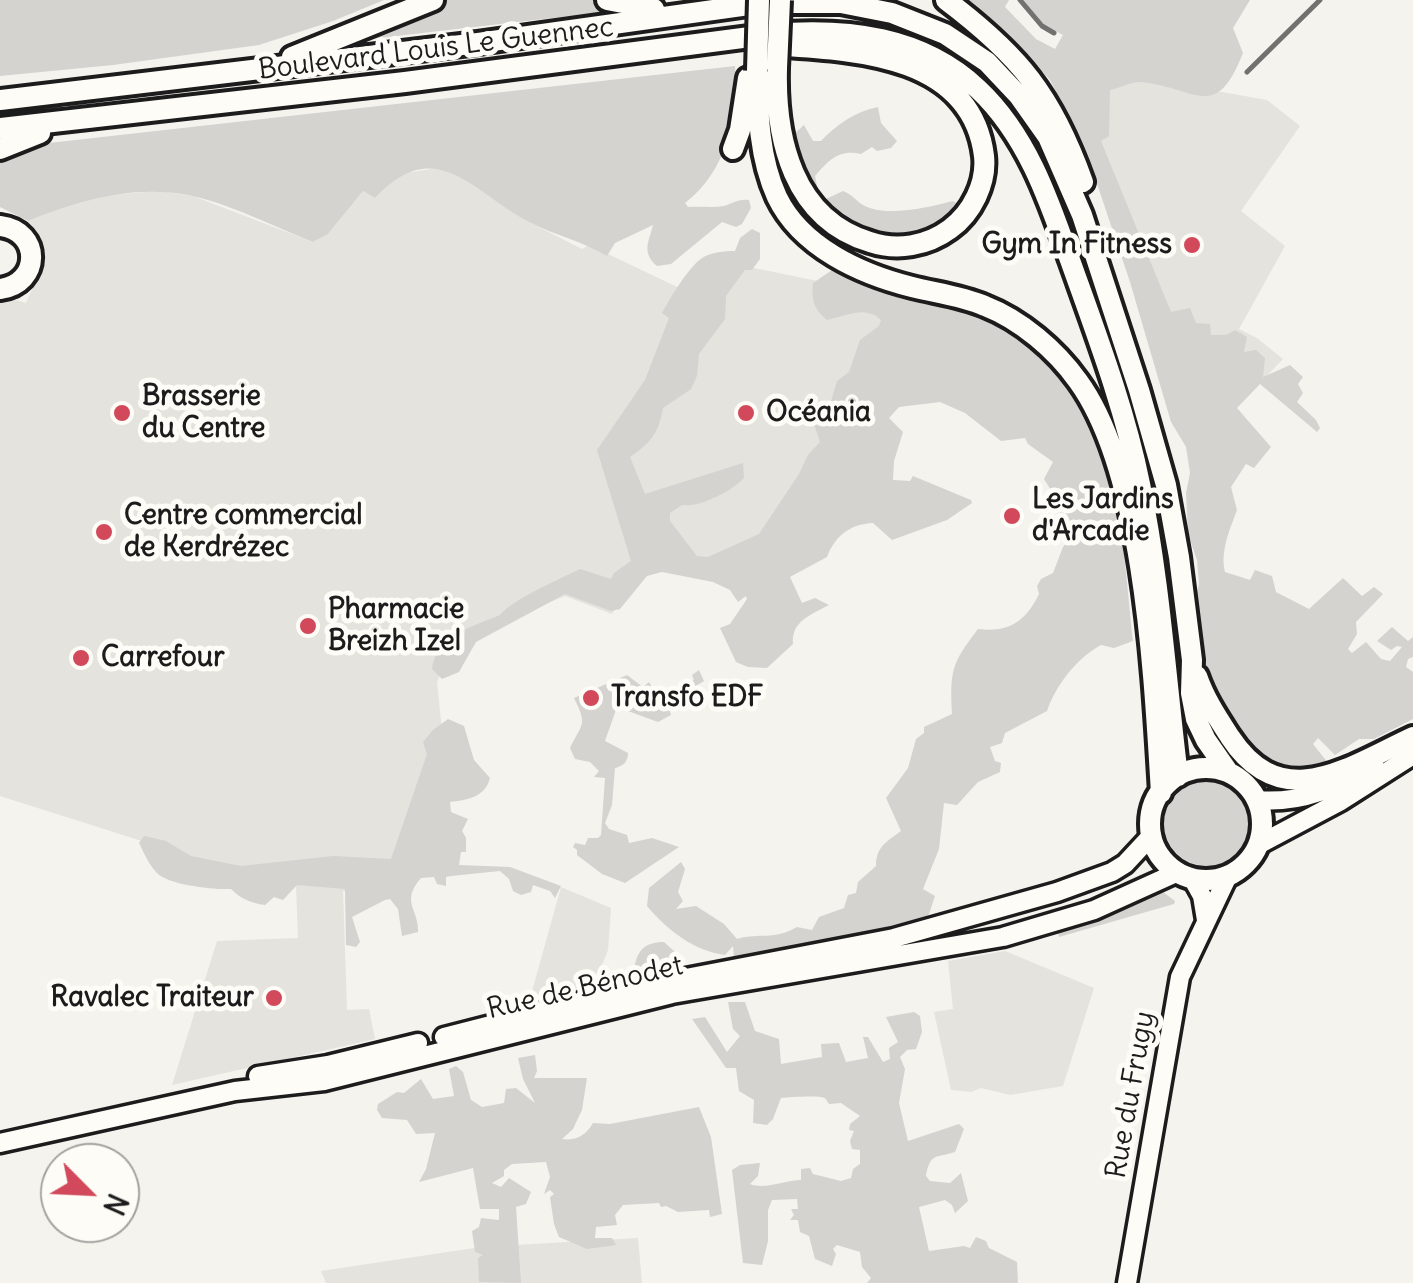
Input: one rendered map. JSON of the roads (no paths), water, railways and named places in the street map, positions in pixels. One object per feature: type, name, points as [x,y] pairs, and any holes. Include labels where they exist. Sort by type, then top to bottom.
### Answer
[{"type":"main road","points":[[266,68],[434,0]]},
{"type":"main road","points":[[606,0],[623,6],[681,12]]},
{"type":"main road","points":[[734,149],[780,0]]},
{"type":"main road","points":[[946,0],[1002,45],[1044,96],[1063,129],[1089,200],[1100,267]]},
{"type":"main road","name":"Boulevard Louis Le Guennec","points":[[0,100],[478,43],[763,3],[841,3],[904,17],[963,44],[1003,76],[1048,137],[1100,267],[1163,472],[1192,660],[1191,693],[1196,719],[1229,773]]},
{"type":"main road","points":[[758,10],[758,116],[768,172],[784,208],[808,238],[834,256],[878,276],[975,302],[1010,319],[1058,358],[1092,402],[1107,433],[1135,546],[1157,726],[1160,792],[1152,813],[1152,834],[1160,856],[1185,875],[1212,880],[1228,876],[1248,862],[1258,845],[1262,822],[1247,786],[1229,773],[1207,768],[1178,776],[1160,792]]},
{"type":"main road","name":"Boulevard Louis Le Guennec","points":[[0,128],[405,82],[710,41],[826,31],[893,41],[934,57],[979,90],[1020,142],[1043,186],[1080,289],[1139,479],[1163,635],[1178,776]]},
{"type":"main road","points":[[710,41],[864,52],[901,63],[938,82],[962,103],[981,140],[982,178],[965,215],[936,238],[901,246],[862,240],[826,220],[807,200],[789,162],[779,118],[761,70]]},
{"type":"main road","points":[[0,149],[85,118]]},
{"type":"main road","points":[[0,289],[18,284],[32,261],[24,236],[3,224]]},
{"type":"main road","points":[[1192,660],[1207,702],[1234,744],[1258,769],[1277,778],[1320,778],[1413,739]]},
{"type":"street","points":[[1256,800],[1280,802],[1319,794],[1413,739]]},
{"type":"street","points":[[1258,845],[1341,800],[1413,754]]},
{"type":"street","name":"Rue de Bénodet","points":[[0,1133],[234,1081],[328,1065],[639,986],[894,938],[1100,878],[1125,864],[1152,834]]},
{"type":"street","points":[[1185,875],[1202,896],[1206,920]]},
{"type":"street","name":"Rue de Bénodet","points":[[0,1143],[235,1091],[324,1081],[672,994],[1003,937],[1094,910],[1185,875]]},
{"type":"street","name":"Rue du Frugy","points":[[1127,1283],[1177,990],[1228,876]]},
{"type":"waterway","points":[[1020,0],[1042,26],[1054,33]]},
{"type":"waterway","points":[[1247,72],[1320,0]]},
{"type":"place","name":"Gym In Fitness","points":[[1192,245]]},
{"type":"place","name":"Brasserie du Centre","points":[[122,413]]},
{"type":"place","name":"Océania","points":[[746,413]]},
{"type":"place","name":"Les Jardins d'Arcadie","points":[[1012,516]]},
{"type":"place","name":"Centre commercial de Kerdrézec","points":[[104,532]]},
{"type":"place","name":"Pharmacie Breizh Izel","points":[[308,626]]},
{"type":"place","name":"Carrefour","points":[[81,658]]},
{"type":"place","name":"Transfo EDF","points":[[591,698]]},
{"type":"place","name":"Ravalec Traiteur","points":[[274,998]]}]
